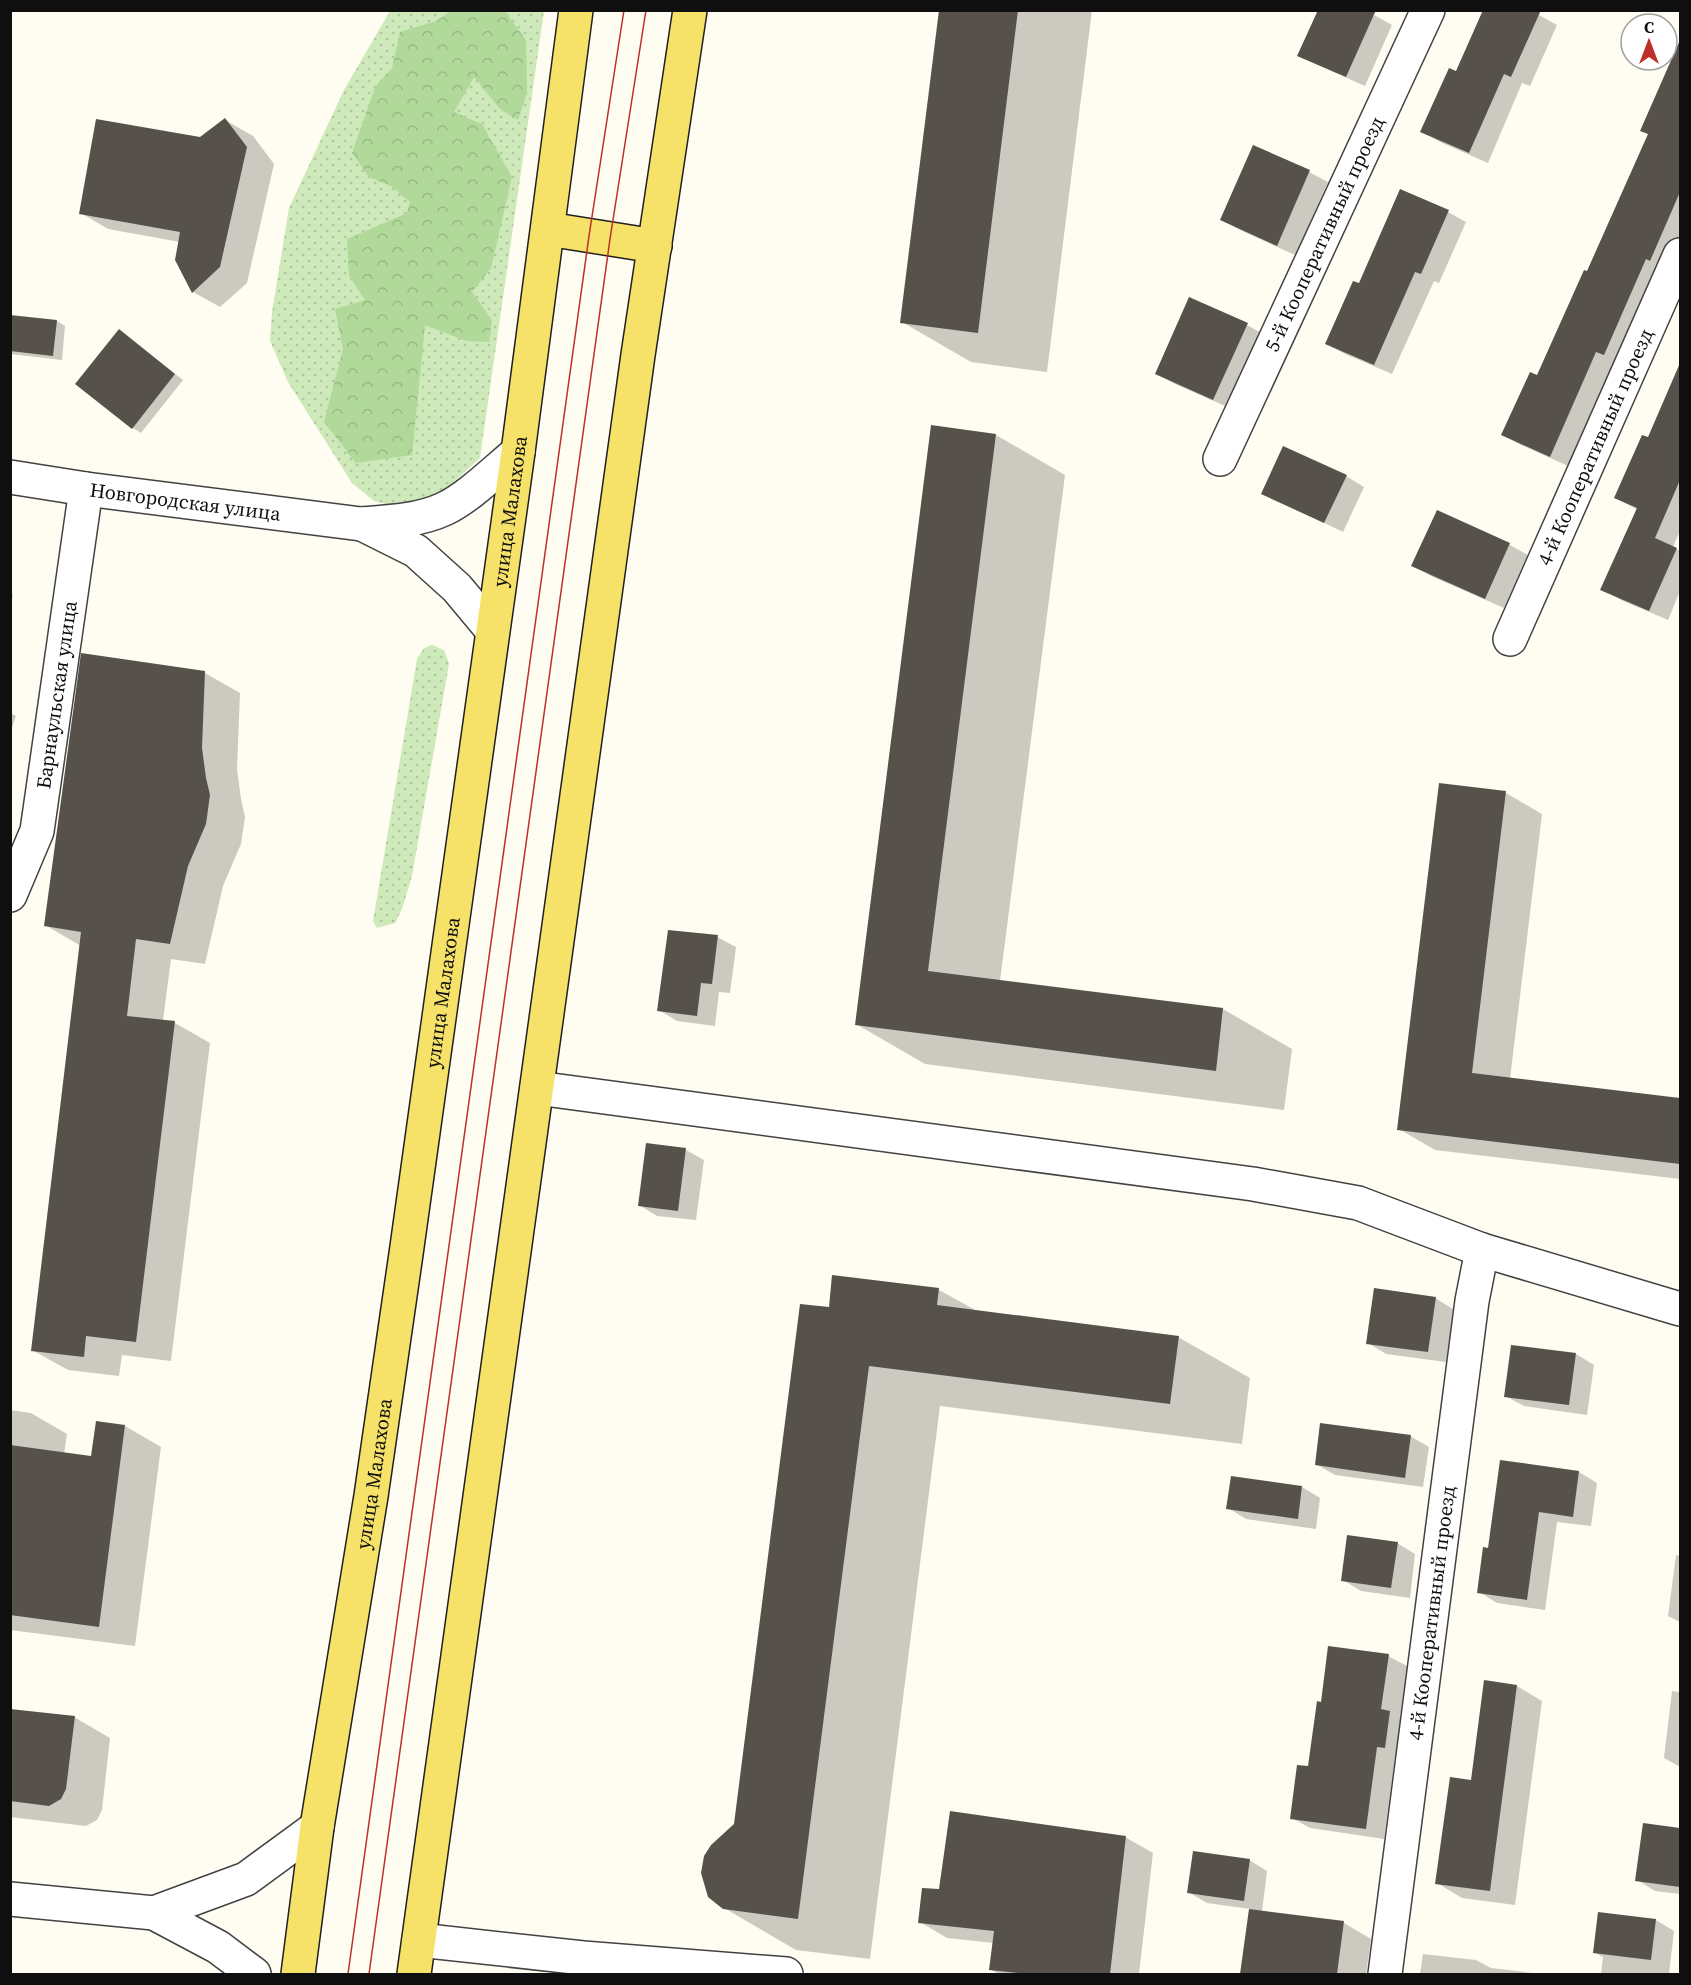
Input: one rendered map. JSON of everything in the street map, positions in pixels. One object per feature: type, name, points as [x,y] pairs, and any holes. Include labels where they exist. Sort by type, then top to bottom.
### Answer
[{"type":"main road","name":"улица Малахова","points":[[298,1974],[317,1827],[371,1496],[518,452],[576,10]]},
{"type":"main road","points":[[414,1974],[655,246],[690,10]]},
{"type":"main road","points":[[548,229],[655,246]]},
{"type":"street","name":"5-й Кооперативный проезд","points":[[1220,459],[1428,10]]},
{"type":"street","name":"4-й Кооперативный проезд","points":[[1510,639],[1680,255]]},
{"type":"street","points":[[361,524],[406,521],[444,509],[477,486],[518,452]]},
{"type":"street","name":"Новгородская улица","points":[[10,477],[86,489],[361,524]]},
{"type":"street","name":"Барнаульская улица","points":[[10,895],[37,831],[86,489]]},
{"type":"street","points":[[361,524],[416,551],[457,588],[492,630]]},
{"type":"street","points":[[537,1088],[1253,1184],[1358,1203],[1482,1250],[1680,1309]]},
{"type":"street","name":"4-й Кооперативный проезд","points":[[1385,1974],[1472,1301],[1482,1250]]},
{"type":"street","points":[[154,1913],[246,1879],[317,1827]]},
{"type":"street","points":[[10,1899],[154,1913],[218,1947],[254,1974]]},
{"type":"street","points":[[418,1940],[583,1958],[786,1974]]},
{"type":"green space","points":[[390,11],[544,11],[480,458],[434,500],[405,509],[374,501],[352,483],[288,382],[270,341],[272,312],[289,208],[344,90]]},
{"type":"green space","points":[[451,11],[505,11],[526,40],[527,93],[518,120],[500,109],[474,77],[454,112],[482,124],[512,177],[491,268],[472,292],[492,320],[489,342],[466,341],[425,325],[412,455],[356,463],[324,422],[343,349],[335,309],[365,300],[349,276],[347,239],[407,213],[410,202],[391,186],[369,177],[352,153],[375,87],[392,68],[400,32],[436,21]]},
{"type":"green space","points":[[432,645],[444,650],[449,664],[412,876],[402,909],[395,923],[377,928],[373,921],[417,659],[424,648]]},
{"type":"building","points":[[939,10],[1018,10],[978,333],[900,323]]},
{"type":"building","points":[[1318,10],[1376,10],[1346,77],[1297,56]]},
{"type":"building","points":[[1483,10],[1541,10],[1511,77],[1504,74],[1469,153],[1420,132],[1449,68],[1456,71]]},
{"type":"building","points":[[1680,40],[1680,192],[1650,261],[1646,259],[1604,355],[1596,352],[1550,457],[1501,435],[1530,372],[1537,375],[1584,270],[1587,271],[1648,134],[1640,131],[1666,72],[1679,72]]},
{"type":"building","points":[[225,118],[247,147],[220,267],[192,293],[175,260],[180,232],[79,214],[96,119],[200,137]]},
{"type":"building","points":[[1253,145],[1310,170],[1277,246],[1220,220]]},
{"type":"building","points":[[1400,189],[1449,210],[1421,274],[1415,272],[1374,365],[1325,344],[1353,281],[1359,283]]},
{"type":"building","points":[[1189,297],[1248,323],[1213,400],[1155,374]]},
{"type":"building","points":[[10,315],[57,320],[53,356],[10,351]]},
{"type":"building","points":[[119,329],[175,374],[132,429],[75,384]]},
{"type":"building","points":[[1680,363],[1680,480],[1655,538],[1677,548],[1649,611],[1600,590],[1637,508],[1614,498],[1642,435],[1648,437]]},
{"type":"building","points":[[931,425],[996,434],[928,971],[1223,1008],[1216,1071],[855,1025]]},
{"type":"building","points":[[1283,446],[1347,475],[1324,523],[1261,494]]},
{"type":"building","points":[[1437,510],[1510,543],[1485,599],[1411,566]]},
{"type":"building","points":[[81,653],[205,671],[202,748],[210,795],[206,824],[188,866],[170,944],[136,939],[127,1016],[175,1021],[136,1342],[86,1336],[84,1357],[31,1351],[81,932],[44,926]]},
{"type":"building","points":[[1439,783],[1506,791],[1472,1073],[1680,1098],[1680,1164],[1397,1130]]},
{"type":"building","points":[[668,930],[718,935],[712,984],[701,983],[697,1016],[657,1011]]},
{"type":"building","points":[[646,1143],[686,1148],[678,1211],[638,1206]]},
{"type":"building","points":[[832,1275],[939,1288],[937,1305],[1179,1336],[1170,1404],[869,1366],[798,1919],[723,1909],[708,1897],[701,1873],[704,1856],[711,1845],[734,1824],[800,1304],[829,1307]]},
{"type":"building","points":[[1374,1288],[1436,1297],[1428,1352],[1366,1344]]},
{"type":"building","points":[[1511,1345],[1576,1353],[1569,1405],[1504,1397]]},
{"type":"building","points":[[96,1421],[125,1425],[99,1627],[10,1615],[10,1445],[91,1456]]},
{"type":"building","points":[[1320,1423],[1411,1435],[1405,1478],[1315,1465]]},
{"type":"building","points":[[1500,1460],[1579,1471],[1573,1517],[1539,1512],[1527,1600],[1477,1593],[1483,1547],[1488,1548]]},
{"type":"building","points":[[1231,1476],[1302,1486],[1298,1519],[1226,1509]]},
{"type":"building","points":[[1347,1535],[1398,1542],[1391,1588],[1341,1581]]},
{"type":"building","points":[[1328,1646],[1389,1654],[1381,1709],[1390,1711],[1385,1748],[1377,1747],[1366,1829],[1290,1819],[1297,1765],[1308,1766],[1317,1701],[1321,1702]]},
{"type":"building","points":[[1484,1680],[1517,1685],[1490,1891],[1435,1884],[1450,1777],[1471,1780]]},
{"type":"building","points":[[10,1709],[75,1716],[66,1789],[61,1799],[49,1806],[10,1801]]},
{"type":"building","points":[[950,1811],[1126,1836],[1110,1974],[1028,1974],[989,1970],[994,1931],[918,1923],[922,1888],[939,1889]]},
{"type":"building","points":[[1643,1823],[1680,1828],[1680,1887],[1635,1881]]},
{"type":"building","points":[[1193,1851],[1250,1859],[1244,1901],[1187,1893]]},
{"type":"building","points":[[1249,1909],[1344,1921],[1337,1974],[1240,1974]]},
{"type":"building","points":[[1598,1912],[1656,1919],[1651,1960],[1593,1953]]},
{"type":"tram line","points":[[348,1974],[589,236],[624,10]]},
{"type":"tram line","points":[[369,1974],[610,239],[646,10]]}]
